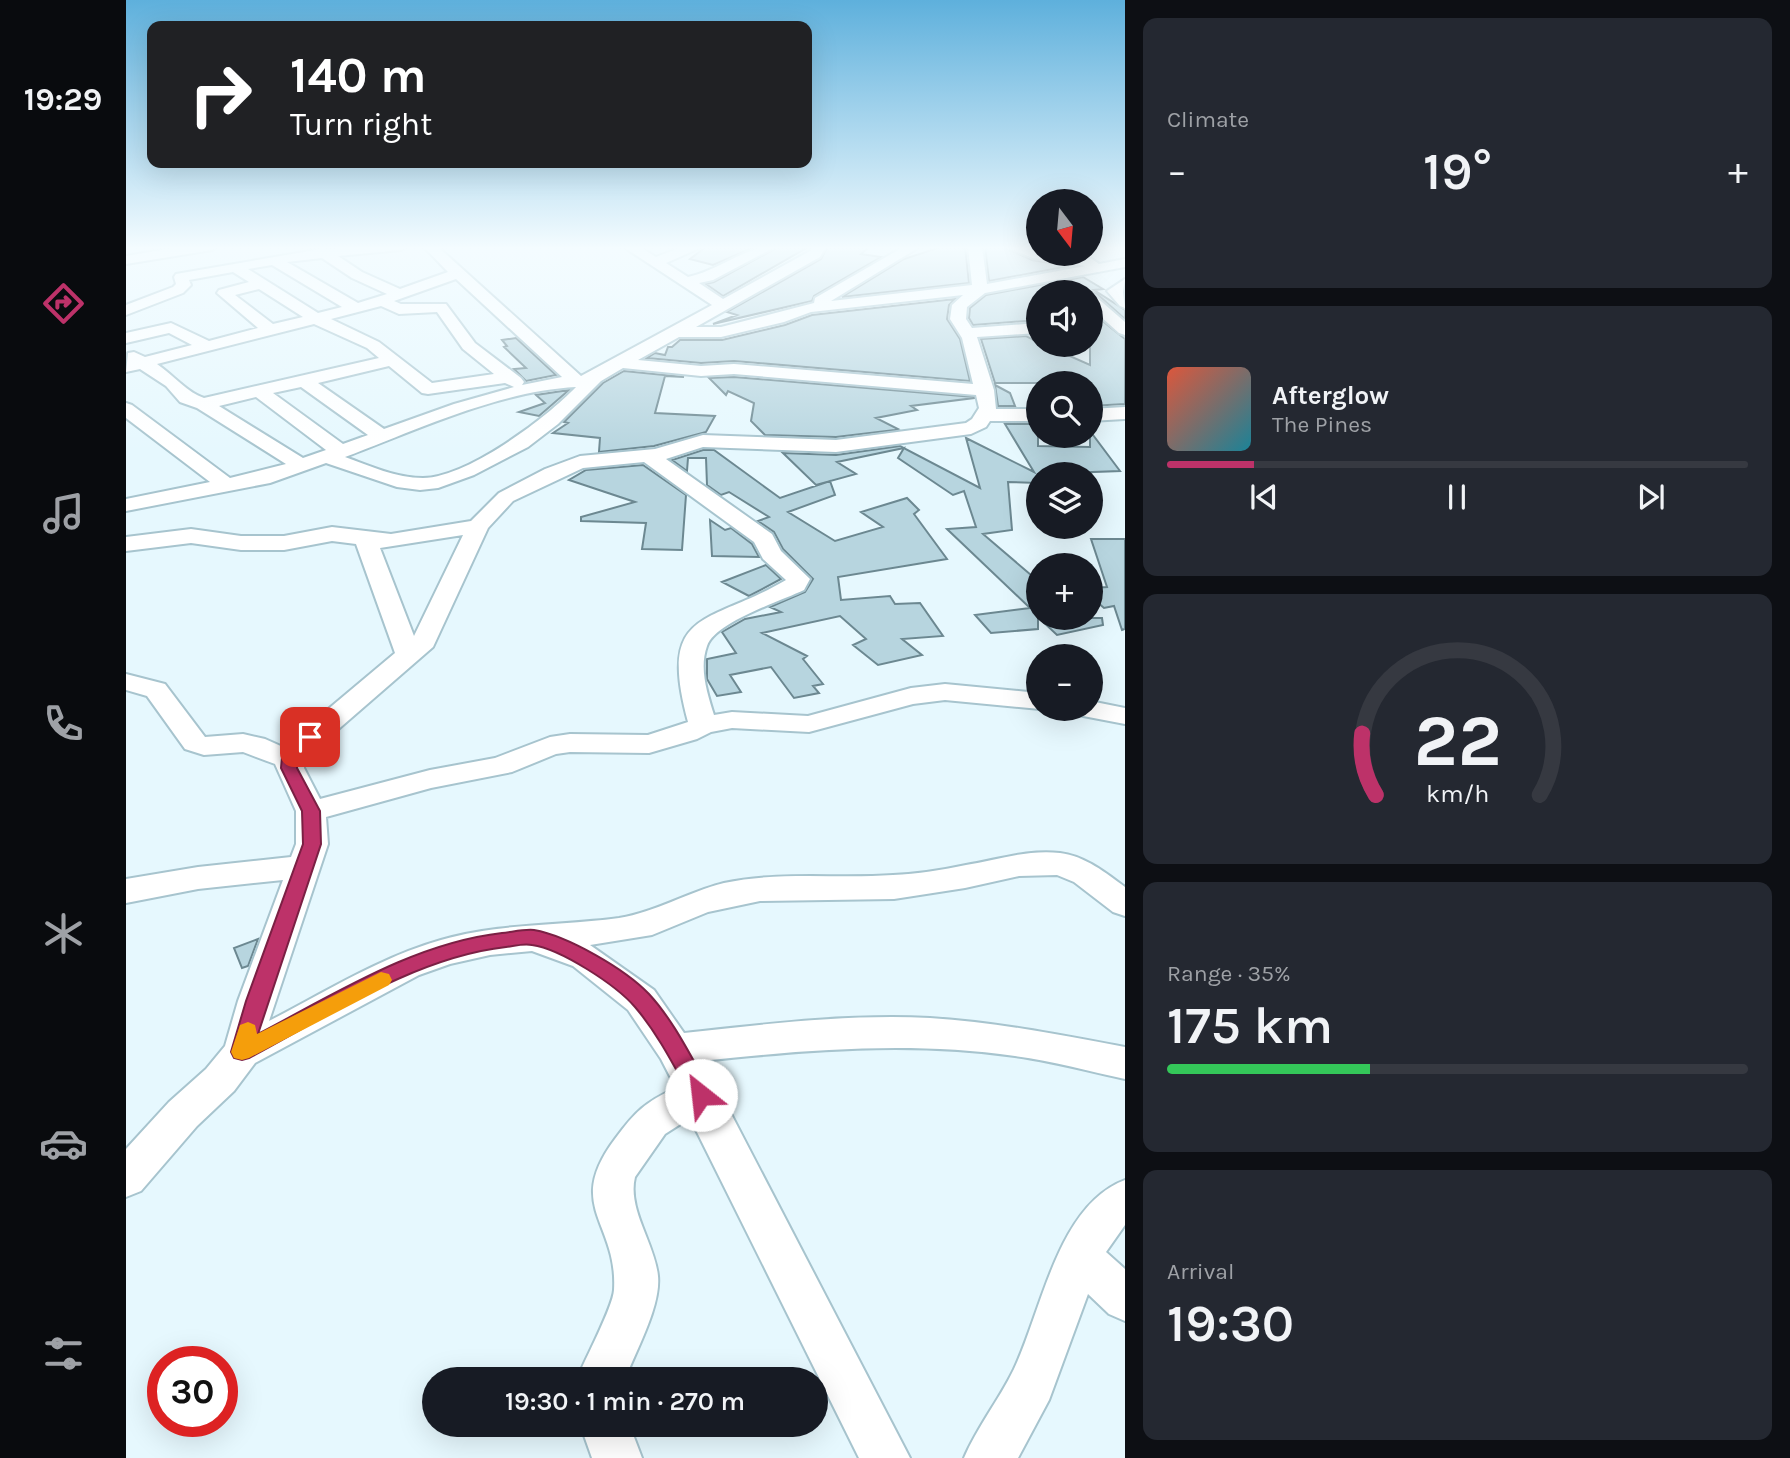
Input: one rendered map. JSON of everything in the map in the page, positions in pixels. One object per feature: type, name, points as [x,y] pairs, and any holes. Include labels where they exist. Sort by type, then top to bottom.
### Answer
[{"type":"street","points":[[250,314],[269,329]]},
{"type":"street","points":[[310,314],[373,345],[431,390],[507,377]]},
{"type":"street","points":[[134,365],[331,314]]},
{"type":"street","points":[[446,314],[469,346],[526,389]]},
{"type":"street","points":[[508,314],[586,379]]},
{"type":"street","points":[[126,505],[270,477],[460,408],[526,389],[586,379],[709,314]]},
{"type":"street","points":[[675,332],[721,332],[792,314]]},
{"type":"street","points":[[126,1178],[183,1114],[220,1080],[242,1052],[312,844],[311,811],[289,768],[290,757],[310,737],[424,642],[478,526],[506,497],[565,467],[599,459],[650,457],[703,441],[861,445],[894,437],[971,428],[988,408],[985,390],[966,332],[958,319],[959,314]]},
{"type":"street","points":[[1106,314],[1125,331]]},
{"type":"street","points":[[126,338],[170,328],[207,346]]},
{"type":"street","points":[[1103,328],[1125,331]]},
{"type":"street","points":[[966,332],[1026,329]]},
{"type":"street","points":[[126,352],[134,365],[172,382],[186,398],[203,404],[302,466]]},
{"type":"street","points":[[203,404],[306,383],[394,360]]},
{"type":"street","points":[[619,363],[701,371],[726,368],[985,390]]},
{"type":"street","points":[[261,392],[334,454],[370,473],[419,484],[436,482],[502,456],[549,425],[586,379]]},
{"type":"street","points":[[306,383],[382,436]]},
{"type":"street","points":[[126,409],[226,485]]},
{"type":"street","points":[[1103,414],[1125,413]]},
{"type":"street","points":[[984,415],[1026,415]]},
{"type":"street","points":[[650,457],[664,464],[764,539],[771,554],[798,579],[796,584],[763,602],[719,619],[702,630],[693,642],[690,658],[692,692],[704,724]]},
{"type":"street","points":[[126,544],[191,536],[254,543],[294,542],[325,534],[391,541],[478,526]]},
{"type":"street","points":[[365,539],[409,655]]},
{"type":"street","points":[[126,682],[156,690],[195,743],[212,746],[243,743],[272,755],[290,757]]},
{"type":"street","points":[[311,811],[430,779],[502,766],[550,746],[570,743],[649,744],[687,733],[704,724],[732,720],[809,724],[911,696],[945,692],[1026,700]]},
{"type":"street","points":[[1103,712],[1125,716]]},
{"type":"street","points":[[242,1052],[407,966],[444,953],[490,942],[620,930],[652,923],[698,903],[725,895],[760,889],[894,887],[965,877],[1019,865],[1060,864],[1086,874],[1125,904]]},
{"type":"street","points":[[126,891],[198,877],[305,867]]},
{"type":"street","points":[[532,937],[585,957],[641,1000],[676,1049],[885,1458]]},
{"type":"street","points":[[676,1049],[813,1034],[928,1033],[1016,1041],[1125,1063]]},
{"type":"street","points":[[606,1367],[636,1294],[636,1275],[630,1246],[616,1210],[612,1185],[615,1170],[651,1122],[667,1110],[701,1095]]},
{"type":"street","points":[[989,1458],[1031,1386],[1051,1339],[1064,1290],[1094,1234],[1117,1203],[1125,1199]]},
{"type":"street","points":[[1082,1258],[1125,1299]]},
{"type":"street","points":[[609,1437],[617,1458]]},
{"type":"building","points":[[734,314],[756,314],[713,324],[737,315]]},
{"type":"building","points":[[948,314],[947,319],[960,339],[970,381],[734,361],[701,363],[647,358],[655,353],[665,355],[668,347],[680,340],[722,340],[785,325],[812,315]]},
{"type":"building","points":[[969,314],[1026,314],[1026,321],[973,325]]},
{"type":"building","points":[[1103,321],[1125,339],[1125,404],[1103,405],[1103,371],[1026,371],[1026,383],[995,383],[981,339],[1026,336],[1026,357],[1072,357],[1090,365],[1090,357],[1103,357]]},
{"type":"building","points":[[516,338],[556,375],[526,381],[514,369],[526,368],[504,347],[507,346],[502,340]]},
{"type":"building","points":[[624,371],[684,377],[665,376],[655,413],[715,416],[706,432],[654,446],[599,452],[600,438],[553,433],[568,423],[564,422],[603,383]]},
{"type":"building","points":[[734,377],[974,398],[911,406],[917,410],[876,418],[898,429],[895,430],[836,437],[765,435],[751,421],[754,403],[728,391],[726,395],[709,378]]},
{"type":"building","points":[[995,385],[1010,393],[1015,406],[998,406]]},
{"type":"building","points":[[569,390],[539,416],[519,412],[545,403],[536,395]]},
{"type":"building","points":[[1005,424],[1026,424],[1026,448],[1103,448],[1120,471],[1103,472],[1103,462],[1028,462]]},
{"type":"building","points":[[966,438],[1026,468],[1026,483],[1008,482],[1012,530],[983,534],[1026,571],[1026,604],[947,529],[976,527],[964,491],[953,495],[898,458],[904,448],[980,488]]},
{"type":"building","points":[[900,446],[904,448],[837,462],[856,474],[816,485],[783,453],[836,455]]},
{"type":"building","points":[[703,450],[714,450],[780,498],[830,481],[835,495],[788,512],[835,541],[883,527],[861,512],[907,498],[919,510],[914,514],[947,559],[838,577],[841,600],[890,596],[895,604],[920,603],[943,636],[902,639],[922,655],[878,665],[853,645],[866,639],[840,616],[762,633],[807,656],[803,659],[823,684],[813,686],[819,693],[794,698],[771,667],[730,675],[741,692],[717,696],[707,679],[707,659],[736,653],[722,632],[745,619],[781,612],[770,607],[805,592],[813,579],[783,549],[774,532],[758,521],[769,517],[729,492],[721,495],[707,485],[706,458],[688,458],[687,471],[672,460]]},
{"type":"building","points":[[643,465],[686,495],[682,550],[642,549],[646,523],[581,521],[581,517],[635,502],[569,480],[586,470]]},
{"type":"building","points":[[710,520],[725,530],[731,528],[752,544],[759,557],[712,556]]},
{"type":"building","points":[[1091,539],[1125,539],[1125,629],[1122,630],[1114,606],[1103,607],[1103,587],[1107,587],[1103,575],[1103,553],[1096,553]]},
{"type":"building","points":[[766,565],[781,579],[749,596],[722,582]]},
{"type":"building","points":[[1026,609],[1026,630],[991,633],[975,615]]},
{"type":"building","points":[[1052,630],[1080,630],[1057,635]]},
{"type":"building","points":[[258,939],[248,966],[242,968],[234,948]]},
{"type":"slow traffic","points":[[248,1031],[242,1052],[381,980]]},
{"type":"route","points":[[310,737],[290,757],[289,768],[311,811],[312,844],[242,1052],[407,966],[444,953],[490,942],[532,937],[585,957],[641,1000],[676,1049],[701,1095]]}]
